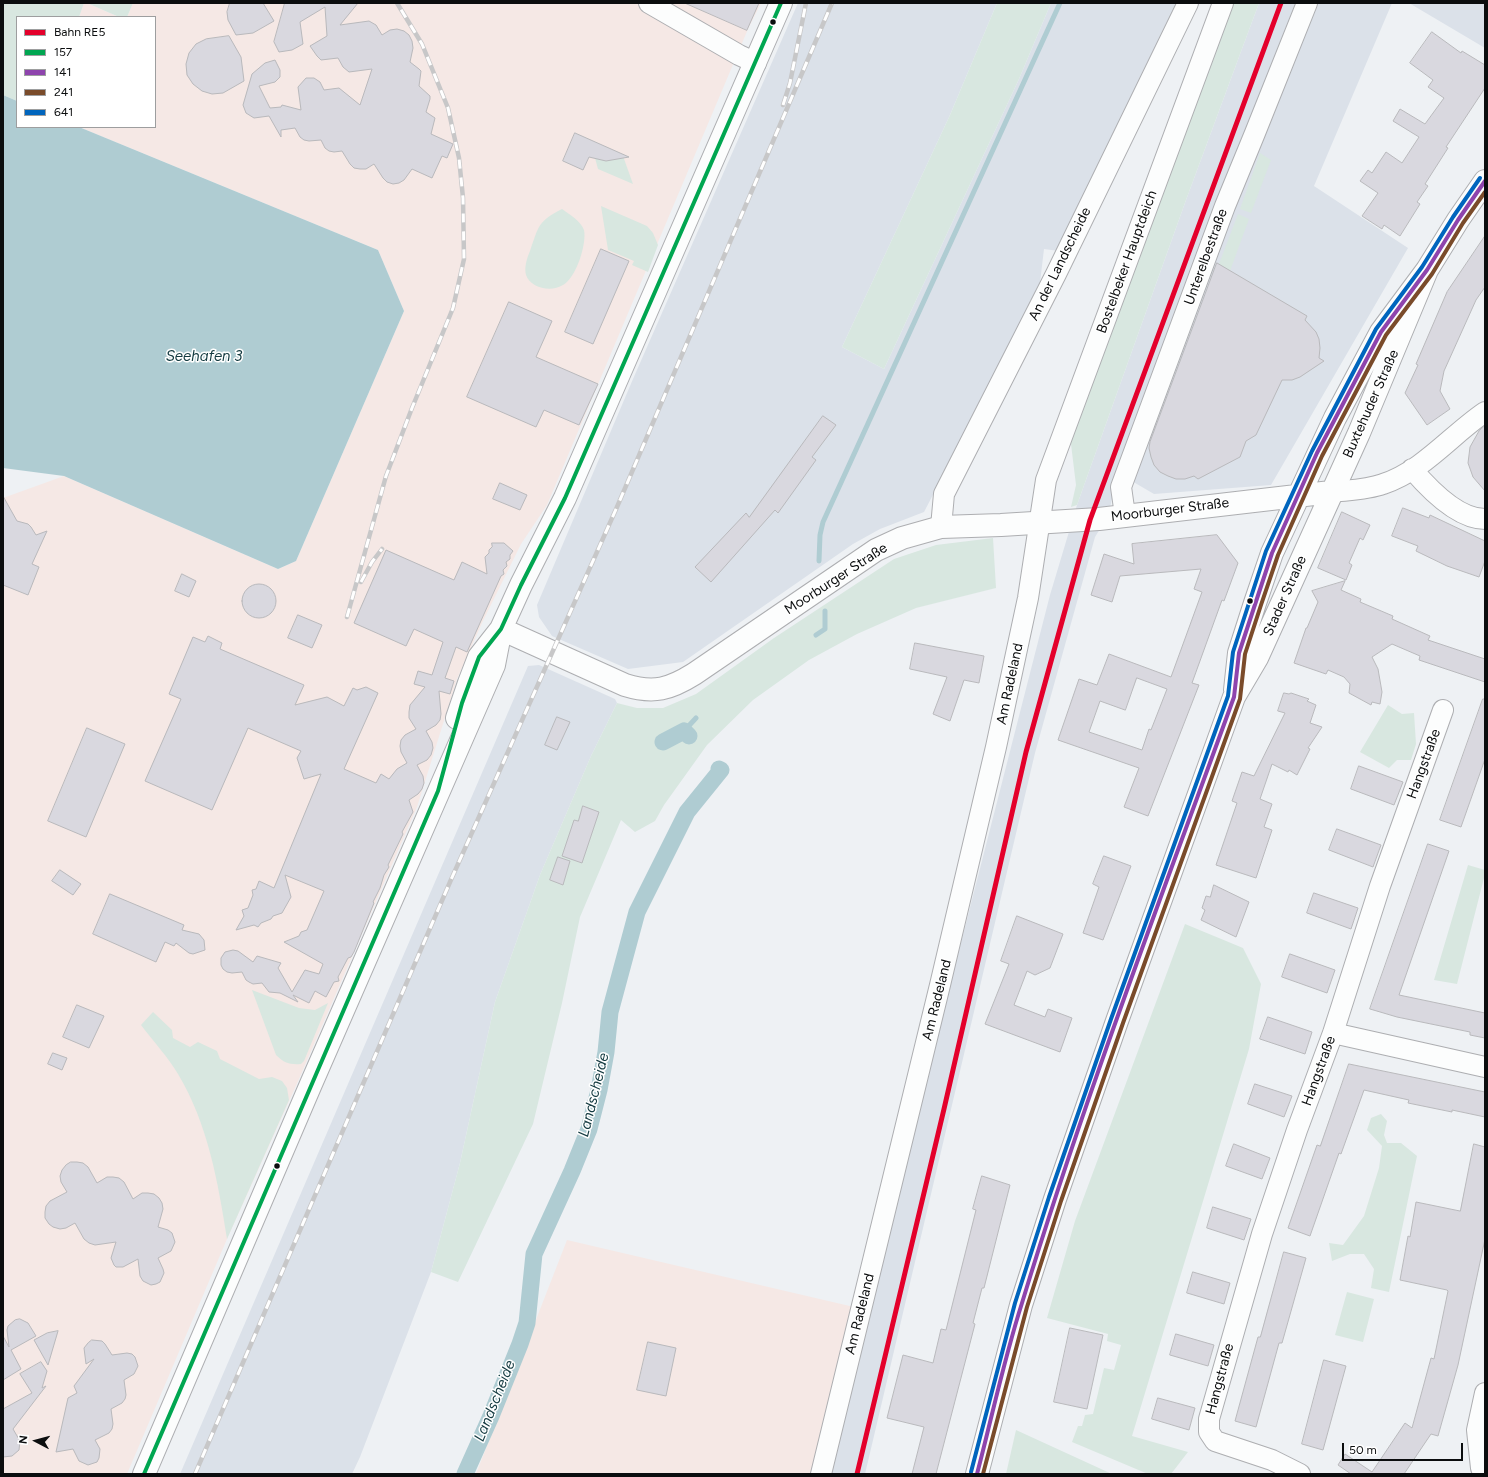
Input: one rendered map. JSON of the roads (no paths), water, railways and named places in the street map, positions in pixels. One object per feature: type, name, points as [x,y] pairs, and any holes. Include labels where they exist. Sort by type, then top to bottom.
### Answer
[{"type":"main road","points":[[144,1474],[311,1084],[494,665],[501,629],[521,585],[566,498],[781,3]]},
{"type":"main road","name":"Buxtehuder Straße","points":[[1297,496],[1335,418],[1381,332],[1427,270],[1458,220],[1485,181]]},
{"type":"main road","name":"Buxtehuder Straße","points":[[1332,492],[1359,433],[1427,270]]},
{"type":"main road","name":"Moorburger Straße","points":[[501,629],[626,685],[646,690],[666,688],[678,684],[706,667],[876,550],[902,538],[941,527],[1080,521],[1332,492]]},
{"type":"main road","name":"Stader Straße","points":[[977,1474],[1021,1305],[1054,1199],[1234,697],[1257,658],[1332,492]]},
{"type":"main road","name":"Stader Straße","points":[[1234,697],[1239,653],[1252,610],[1272,553],[1297,496]]},
{"type":"street","points":[[649,3],[739,55],[756,63]]},
{"type":"street","name":"An der Landscheide","points":[[941,527],[944,494],[1052,281],[1188,3]]},
{"type":"street","name":"Bostelbeker Hauptdeich","points":[[1039,522],[1046,480],[1223,3]]},
{"type":"street","name":"Unterelbestraße","points":[[1125,515],[1121,487],[1225,206],[1307,3]]},
{"type":"street","points":[[1332,492],[1382,485],[1412,470],[1485,412]]},
{"type":"street","points":[[1412,470],[1436,495],[1455,508],[1471,517],[1485,519]]},
{"type":"street","name":"Am Radeland","points":[[821,1474],[940,985],[996,747],[1028,598],[1039,522]]},
{"type":"street","name":"Hangstraße","points":[[1300,1474],[1272,1460],[1215,1441],[1210,1434],[1208,1425],[1210,1411],[1260,1240],[1297,1130],[1333,1033],[1380,886],[1443,710]]},
{"type":"street","points":[[1333,1033],[1485,1067]]},
{"type":"street","points":[[1480,1469],[1477,1430],[1484,1401]]},
{"type":"water","name":"Seehafen 3","points":[[3,95],[16,101],[16,128],[81,128],[378,250],[404,311],[296,561],[278,569],[64,476],[3,468]]},
{"type":"waterway","points":[[819,561],[820,535],[823,522],[1060,3]]},
{"type":"waterway","points":[[816,635],[825,629],[825,611]]},
{"type":"waterway","points":[[684,731],[696,718]]},
{"type":"waterway","name":"Landscheide","points":[[663,742],[684,731],[689,736]]},
{"type":"waterway","name":"Landscheide","points":[[465,1474],[491,1416],[527,1323],[534,1254],[572,1171],[589,1129],[599,1090],[606,1052],[610,1012],[637,912],[687,812],[721,770],[719,769]]},
{"type":"railway","points":[[347,617],[386,476],[453,308],[464,259],[463,198],[459,158],[448,108],[422,44],[397,3]]},
{"type":"railway","points":[[783,105],[790,83],[806,3]]},
{"type":"railway","points":[[195,1474],[450,882],[617,507],[832,3]]},
{"type":"railway","points":[[361,582],[372,562],[382,549]]},
{"type":"rail line","name":"RE5","points":[[857,1474],[944,1109],[1026,752],[1090,520],[1281,3]]}]
